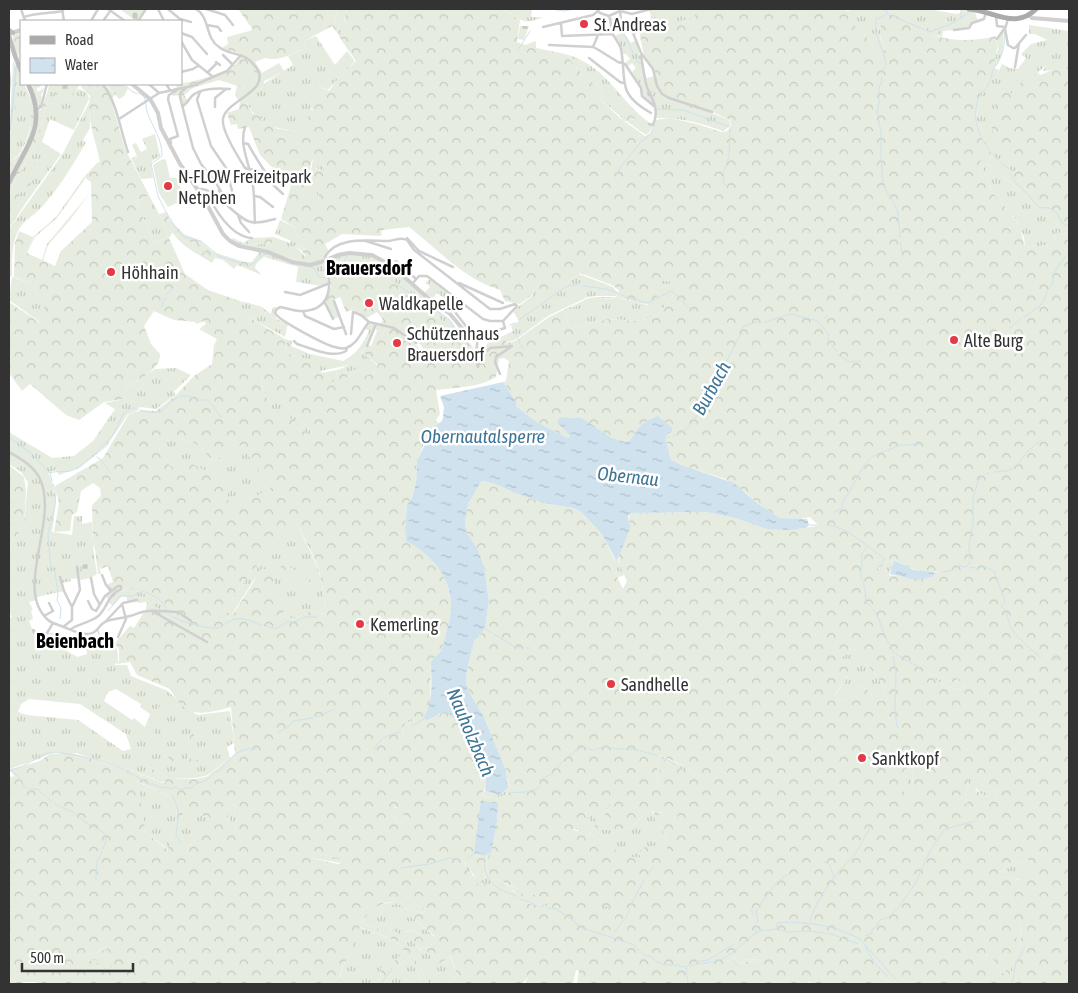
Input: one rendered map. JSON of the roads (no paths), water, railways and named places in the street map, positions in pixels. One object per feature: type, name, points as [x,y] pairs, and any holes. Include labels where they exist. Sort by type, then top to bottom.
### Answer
[{"type":"main road","points":[[969,9],[1020,19],[1036,9]]},
{"type":"main road","points":[[11,33],[14,56],[20,69]]},
{"type":"main road","points":[[9,183],[32,138],[36,123],[36,110],[28,85]]},
{"type":"street","points":[[21,9],[26,20]]},
{"type":"street","points":[[92,20],[98,9]]},
{"type":"street","points":[[141,20],[146,9]]},
{"type":"street","points":[[168,9],[180,19],[191,22]]},
{"type":"street","points":[[198,9],[207,25],[210,36],[217,46],[223,50],[241,54],[256,66],[259,79],[255,88],[226,112],[223,119],[224,127],[244,168],[257,170],[283,194]]},
{"type":"street","points":[[206,9],[228,17],[233,25]]},
{"type":"street","points":[[221,13],[222,9]]},
{"type":"street","points":[[620,10],[635,14],[651,9]]},
{"type":"street","points":[[24,17],[40,10],[47,14],[63,10]]},
{"type":"street","points":[[110,10],[124,20]]},
{"type":"street","points":[[542,27],[593,15],[597,10],[609,16],[614,15],[620,10]]},
{"type":"street","points":[[620,10],[621,20]]},
{"type":"street","points":[[954,30],[969,28],[972,24],[984,19],[986,11]]},
{"type":"street","points":[[996,14],[997,26],[1005,27]]},
{"type":"street","points":[[614,15],[633,33],[641,53],[647,88],[654,100],[655,107],[653,125],[649,124]]},
{"type":"street","points":[[1029,15],[1032,18],[1069,21]]},
{"type":"street","points":[[609,16],[613,34],[621,50],[623,83],[627,93],[641,107],[651,113]]},
{"type":"street","points":[[997,39],[1005,27],[1008,18]]},
{"type":"street","points":[[611,24],[621,20]]},
{"type":"street","points":[[561,23],[562,36],[613,34]]},
{"type":"street","points":[[207,25],[218,27],[221,31]]},
{"type":"street","points":[[633,33],[651,27]]},
{"type":"street","points":[[1005,27],[1008,45],[1014,49],[1026,35]]},
{"type":"street","points":[[11,33],[20,30]]},
{"type":"street","points":[[182,33],[192,37],[207,54]]},
{"type":"street","points":[[593,47],[598,35]]},
{"type":"street","points":[[182,43],[192,60],[212,77]]},
{"type":"street","points":[[1015,67],[1019,43]]},
{"type":"street","points":[[549,45],[593,47],[622,63],[629,68],[641,88],[642,96],[655,107]]},
{"type":"street","points":[[9,49],[9,57]]},
{"type":"street","points":[[641,53],[653,69],[658,90],[664,96],[712,112]]},
{"type":"street","points":[[119,119],[159,93],[187,87],[227,71],[241,54]]},
{"type":"street","points":[[223,55],[233,65]]},
{"type":"street","points":[[589,58],[623,83]]},
{"type":"street","points":[[207,72],[218,63]]},
{"type":"street","points":[[210,64],[213,67]]},
{"type":"street","points":[[182,72],[198,66]]},
{"type":"street","points":[[9,72],[9,92]]},
{"type":"street","points":[[36,110],[41,107],[47,85]]},
{"type":"street","points":[[103,85],[119,119],[128,152]]},
{"type":"street","points":[[133,85],[158,113],[161,128],[172,150],[223,234],[233,243],[268,252],[298,263],[312,265],[338,255],[360,253],[372,255],[392,266],[428,298],[450,314],[470,335]]},
{"type":"street","points":[[150,85],[159,93]]},
{"type":"street","points":[[167,85],[170,90]]},
{"type":"street","points":[[187,87],[180,94],[193,148],[201,164],[226,200],[231,202],[234,195],[226,168],[211,146],[197,100],[200,92]]},
{"type":"street","points":[[172,150],[170,139],[178,136],[168,97],[176,91],[174,89]]},
{"type":"street","points":[[182,106],[186,105],[193,94],[208,90],[228,89],[215,98],[215,107]]},
{"type":"street","points":[[245,127],[242,134],[254,196],[255,223]]},
{"type":"street","points":[[243,143],[248,144],[258,163],[268,176],[267,180]]},
{"type":"street","points":[[197,190],[200,188],[207,190],[247,221],[255,223],[275,218]]},
{"type":"street","points":[[219,188],[221,201]]},
{"type":"street","points":[[207,190],[228,226],[240,235],[252,238]]},
{"type":"street","points":[[254,196],[260,197],[273,207]]},
{"type":"street","points":[[238,214],[241,223],[249,232]]},
{"type":"street","points":[[406,239],[414,250],[490,309],[500,309],[515,304],[517,306],[503,321],[490,321],[483,319],[427,276],[422,275],[412,284]]},
{"type":"street","points":[[347,348],[332,346],[278,318],[275,313],[277,308],[280,307],[303,312],[313,309],[324,301],[329,292],[330,280],[325,256],[331,249],[339,245],[362,240],[388,241],[409,239],[415,249],[454,267]]},
{"type":"street","points":[[362,240],[391,249]]},
{"type":"street","points":[[392,266],[396,256]]},
{"type":"street","points":[[395,260],[416,279]]},
{"type":"street","points":[[285,292],[300,295],[322,287],[330,280]]},
{"type":"street","points":[[456,282],[503,303]]},
{"type":"street","points":[[318,286],[322,287]]},
{"type":"street","points":[[324,301],[333,319]]},
{"type":"street","points":[[334,301],[346,334]]},
{"type":"street","points":[[303,312],[305,316],[334,329],[344,327]]},
{"type":"street","points":[[351,334],[354,312],[369,322],[394,328],[416,343]]},
{"type":"street","points":[[455,312],[471,330],[470,335]]},
{"type":"street","points":[[470,335],[478,334],[485,330],[492,332],[505,328],[503,321]]},
{"type":"street","points":[[294,341],[298,344],[338,355],[346,351],[355,342],[369,322]]},
{"type":"street","points":[[367,346],[376,324]]},
{"type":"street","points":[[478,334],[475,360],[478,367],[480,357],[490,348],[512,346],[496,357],[495,362],[500,374]]},
{"type":"street","points":[[9,452],[34,470],[41,482],[44,494],[45,516],[34,584],[38,603],[44,616],[53,623],[63,627],[82,634],[91,634],[97,631],[122,604],[136,600]]},
{"type":"street","points":[[76,626],[72,620],[72,607],[80,590],[77,567]]},
{"type":"street","points":[[102,574],[110,590]]},
{"type":"street","points":[[60,577],[64,593],[72,607]]},
{"type":"street","points":[[91,578],[96,600],[100,605]]},
{"type":"street","points":[[70,629],[84,625],[98,617],[112,595],[122,588],[119,585],[110,590],[95,612],[88,601]]},
{"type":"street","points":[[44,616],[53,611],[49,603]]},
{"type":"street","points":[[118,637],[126,617],[122,604]]},
{"type":"street","points":[[98,617],[105,622],[142,611],[178,612],[192,621]]},
{"type":"street","points":[[150,611],[207,642]]},
{"type":"street","points":[[63,627],[72,620]]},
{"type":"street","points":[[33,630],[38,634],[47,633],[53,623]]},
{"type":"water","points":[[20,53],[9,138],[15,67]]},
{"type":"water","name":"Obernautalsperre","points":[[503,382],[517,403],[516,406],[535,421],[568,438],[570,436],[558,423],[558,419],[561,417],[582,418],[612,438],[626,442],[630,440],[640,426],[658,416],[672,428],[672,431],[665,437],[671,460],[734,483],[758,504],[780,518],[807,519],[809,525],[806,528],[789,530],[766,529],[735,518],[706,512],[630,513],[628,516],[630,528],[616,560],[601,533],[581,512],[573,508],[543,503],[500,486],[485,481],[481,482],[468,504],[465,523],[467,533],[477,548],[484,566],[489,601],[485,629],[474,641],[466,683],[469,692],[483,715],[506,770],[508,788],[500,795],[485,791],[486,776],[482,762],[462,726],[449,714],[443,712],[427,720],[424,717],[431,697],[431,661],[441,651],[443,646],[450,614],[450,594],[443,575],[437,566],[423,552],[406,541],[405,530],[407,504],[412,498],[416,483],[417,460],[434,427],[442,421],[444,407],[440,396]]},
{"type":"water","points":[[894,560],[914,570],[938,573],[934,574],[933,577],[917,580],[890,574]]},
{"type":"water","points":[[481,800],[498,804],[497,822],[491,853],[485,855],[474,853]]},
{"type":"waterway","points":[[551,9],[564,11],[574,9]]},
{"type":"waterway","points":[[886,9],[887,14],[930,32],[951,24],[970,12]]},
{"type":"waterway","points":[[961,10],[961,19]]},
{"type":"waterway","points":[[877,19],[885,15]]},
{"type":"waterway","points":[[611,19],[619,21]]},
{"type":"waterway","points":[[876,20],[876,32],[884,53],[886,65]]},
{"type":"waterway","points":[[518,50],[530,31]]},
{"type":"waterway","points":[[994,156],[980,134],[977,126],[976,109],[982,92],[988,85],[1001,56],[1004,46],[1004,32]]},
{"type":"waterway","points":[[624,33],[636,60],[641,64]]},
{"type":"waterway","points":[[883,73],[884,68]]},
{"type":"waterway","points":[[881,155],[881,132],[877,112],[879,87],[882,77]]},
{"type":"waterway","name":"Obernau","points":[[110,85],[120,85]]},
{"type":"waterway","name":"Obernau","points":[[125,85],[133,92],[144,97],[147,112],[159,138],[162,156],[151,164],[158,196],[176,228],[184,237],[201,241],[219,256],[248,266],[262,255],[269,254]]},
{"type":"waterway","points":[[651,92],[656,105]]},
{"type":"waterway","points":[[656,109],[683,110],[730,127]]},
{"type":"waterway","points":[[641,142],[651,134],[655,121]]},
{"type":"waterway","points":[[724,171],[729,156],[730,128]]},
{"type":"waterway","points":[[616,175],[640,143]]},
{"type":"waterway","points":[[881,157],[883,181],[898,213],[900,237]]},
{"type":"waterway","points":[[995,157],[1010,170]]},
{"type":"waterway","points":[[724,173],[723,182],[726,186]]},
{"type":"waterway","points":[[1010,173],[1016,183],[1034,203],[1040,208],[1054,210],[1061,222],[1069,227]]},
{"type":"waterway","points":[[900,242],[902,253]]},
{"type":"waterway","points":[[1024,317],[1040,306],[1053,282],[1053,275],[1069,253]]},
{"type":"waterway","points":[[333,276],[334,272],[342,268],[348,254]]},
{"type":"waterway","name":"Obernau","points":[[301,265],[314,268],[319,277],[329,278],[349,270],[369,267],[384,270],[399,286],[449,319],[457,332],[460,349]]},
{"type":"waterway","points":[[519,320],[564,288],[577,285]]},
{"type":"waterway","points":[[583,286],[606,289],[618,293]]},
{"type":"waterway","points":[[166,295],[174,287]]},
{"type":"waterway","points":[[620,294],[648,303],[671,291],[680,298]]},
{"type":"waterway","points":[[162,306],[166,298]]},
{"type":"waterway","points":[[682,300],[687,307],[694,310]]},
{"type":"waterway","points":[[431,302],[440,308]]},
{"type":"waterway","name":"Burbach","points":[[765,322],[791,314],[818,321],[828,334],[828,339],[837,352]]},
{"type":"waterway","points":[[824,318],[828,316]]},
{"type":"waterway","points":[[1009,328],[1021,319]]},
{"type":"waterway","name":"Burbach","points":[[742,330],[744,326],[760,321]]},
{"type":"waterway","points":[[510,325],[515,323]]},
{"type":"waterway","points":[[514,331],[518,338]]},
{"type":"waterway","name":"Burbach","points":[[673,436],[683,431],[693,421],[712,391],[742,333]]},
{"type":"waterway","points":[[519,340],[520,344]]},
{"type":"waterway","points":[[521,345],[523,349]]},
{"type":"waterway","points":[[838,355],[850,362],[861,361]]},
{"type":"waterway","points":[[180,396],[208,400],[221,417]]},
{"type":"waterway","points":[[165,408],[177,398]]},
{"type":"waterway","points":[[114,433],[122,416],[131,408],[135,408]]},
{"type":"waterway","points":[[140,410],[158,412],[164,409]]},
{"type":"waterway","points":[[50,473],[70,471],[77,468],[106,443],[113,434]]},
{"type":"waterway","name":"Beienbach","points":[[9,437],[33,455],[46,469]]},
{"type":"waterway","points":[[663,438],[670,437]]},
{"type":"waterway","points":[[1036,444],[1042,440]]},
{"type":"waterway","points":[[907,445],[921,444]]},
{"type":"waterway","points":[[886,451],[900,445],[905,445]]},
{"type":"waterway","points":[[1017,465],[1034,446]]},
{"type":"waterway","points":[[860,473],[869,460],[875,455],[884,452]]},
{"type":"waterway","points":[[97,457],[101,460]]},
{"type":"waterway","points":[[102,462],[111,473]]},
{"type":"waterway","points":[[994,472],[1007,471],[1015,467]]},
{"type":"waterway","name":"Beienbach","points":[[47,470],[52,481]]},
{"type":"waterway","points":[[834,512],[842,508],[842,504],[859,475]]},
{"type":"waterway","points":[[942,572],[950,571],[958,566],[966,567],[970,562],[969,544],[973,523],[973,498],[978,481],[983,476]]},
{"type":"waterway","name":"Beienbach","points":[[53,484],[56,492],[55,506],[48,534],[51,567],[55,572],[57,600],[61,608],[60,619]]},
{"type":"waterway","name":"Obernau","points":[[807,525],[816,525]]},
{"type":"waterway","name":"Obernau","points":[[828,525],[850,534],[884,558],[881,566]]},
{"type":"waterway","points":[[867,547],[861,555],[861,576],[866,601],[871,607]]},
{"type":"waterway","points":[[969,568],[978,569],[983,566],[994,571],[1005,601],[1002,605]]},
{"type":"waterway","name":"Beienbach","points":[[108,611],[120,596],[133,596],[143,591],[161,601],[167,611]]},
{"type":"waterway","points":[[1001,606],[1006,612],[1010,625],[1016,634],[1041,658]]},
{"type":"waterway","points":[[873,609],[894,653]]},
{"type":"waterway","name":"Beienbach","points":[[168,614],[184,622],[207,628],[219,627],[234,619],[245,619],[260,625]]},
{"type":"waterway","name":"Beienbach","points":[[267,626],[276,629],[287,622],[294,622],[305,617],[317,617]]},
{"type":"waterway","points":[[484,628],[492,633]]},
{"type":"waterway","points":[[494,634],[515,647],[521,647]]},
{"type":"waterway","points":[[896,654],[920,668]]},
{"type":"waterway","points":[[893,656],[896,671],[895,709]]},
{"type":"waterway","points":[[1051,659],[1059,659]]},
{"type":"waterway","points":[[316,717],[335,709]]},
{"type":"waterway","points":[[895,711],[897,727]]},
{"type":"waterway","points":[[278,732],[287,728],[293,721],[313,718]]},
{"type":"waterway","points":[[412,726],[426,718]]},
{"type":"waterway","points":[[374,749],[385,737],[400,732]]},
{"type":"waterway","points":[[594,750],[607,746],[614,749],[639,751]]},
{"type":"waterway","points":[[540,780],[553,773],[564,760],[579,748],[585,747],[592,750]]},
{"type":"waterway","points":[[135,776],[160,788],[172,789],[175,787],[183,790],[207,780],[240,751],[250,748],[256,749]]},
{"type":"waterway","points":[[641,751],[658,756]]},
{"type":"waterway","points":[[32,761],[42,755],[54,753],[69,754],[104,762]]},
{"type":"waterway","points":[[661,757],[675,765]]},
{"type":"waterway","points":[[9,770],[30,762]]},
{"type":"waterway","points":[[105,762],[124,769],[133,775]]},
{"type":"waterway","points":[[11,769],[24,787],[27,788]]},
{"type":"waterway","points":[[511,792],[530,791],[540,787]]},
{"type":"waterway","points":[[29,789],[37,789],[51,801]]},
{"type":"waterway","points":[[172,796],[178,810],[176,835],[181,843]]},
{"type":"waterway","points":[[55,804],[73,812],[102,832],[106,839],[102,850]]},
{"type":"waterway","points":[[865,936],[872,933],[872,929],[875,928],[880,920],[890,916],[898,908],[915,884],[930,851],[943,831],[975,821]]},
{"type":"waterway","points":[[862,842],[870,828]]},
{"type":"waterway","points":[[810,921],[815,907],[824,892],[834,877],[856,853],[861,844]]},
{"type":"waterway","points":[[96,875],[97,862],[102,852]]},
{"type":"waterway","points":[[468,858],[475,853]]},
{"type":"waterway","name":"Nauholzbach","points":[[485,854],[485,867],[488,878],[496,886],[516,896]]},
{"type":"waterway","points":[[401,868],[430,864],[449,858],[459,859]]},
{"type":"waterway","points":[[823,861],[829,864],[834,877]]},
{"type":"waterway","points":[[647,875],[654,866]]},
{"type":"waterway","points":[[759,906],[776,883],[788,874]]},
{"type":"waterway","points":[[631,905],[644,880]]},
{"type":"waterway","name":"Nauholzbach","points":[[520,899],[539,906],[556,909],[567,916]]},
{"type":"waterway","points":[[626,918],[630,908]]},
{"type":"waterway","points":[[756,923],[758,921],[756,910],[758,908]]},
{"type":"waterway","points":[[751,909],[754,915]]},
{"type":"waterway","name":"Nauholzbach","points":[[568,917],[582,928],[632,944],[646,956],[650,956],[657,962],[681,967],[693,965]]},
{"type":"waterway","points":[[621,923],[625,919]]},
{"type":"waterway","name":"Nauholzbach","points":[[695,965],[722,959],[760,931],[776,929],[777,923],[792,922],[834,928],[859,938],[897,981]]},
{"type":"waterway","points":[[615,932],[620,925]]},
{"type":"waterway","points":[[756,925],[756,932]]},
{"type":"waterway","points":[[777,929],[788,932],[808,931],[831,934],[858,944]]},
{"type":"waterway","points":[[694,962],[708,960],[734,944]]},
{"type":"waterway","points":[[865,946],[874,962],[888,977]]},
{"type":"waterway","points":[[1012,984],[1016,963],[1024,948]]},
{"type":"waterway","points":[[732,961],[740,967]]},
{"type":"waterway","points":[[381,984],[392,968]]},
{"type":"waterway","points":[[686,968],[687,974]]},
{"type":"waterway","points":[[687,976],[688,984]]},
{"type":"place","name":"St. Andreas","points":[[584,24]]},
{"type":"place","name":"N-FLOW Freizeitpark Netphen","points":[[168,186]]},
{"type":"place","name":"Höhhain","points":[[111,272]]},
{"type":"place","name":"Waldkapelle","points":[[369,303]]},
{"type":"place","name":"Alte Burg","points":[[954,340]]},
{"type":"place","name":"Schützenhaus Brauersdorf","points":[[397,343]]},
{"type":"place","name":"Kemerling","points":[[360,624]]},
{"type":"place","name":"Sandhelle","points":[[611,684]]},
{"type":"place","name":"Sanktkopf","points":[[862,758]]},
{"type":"district","name":"Brauersdorf","points":[[369,267]]},
{"type":"district","name":"Beienbach","points":[[75,640]]}]
